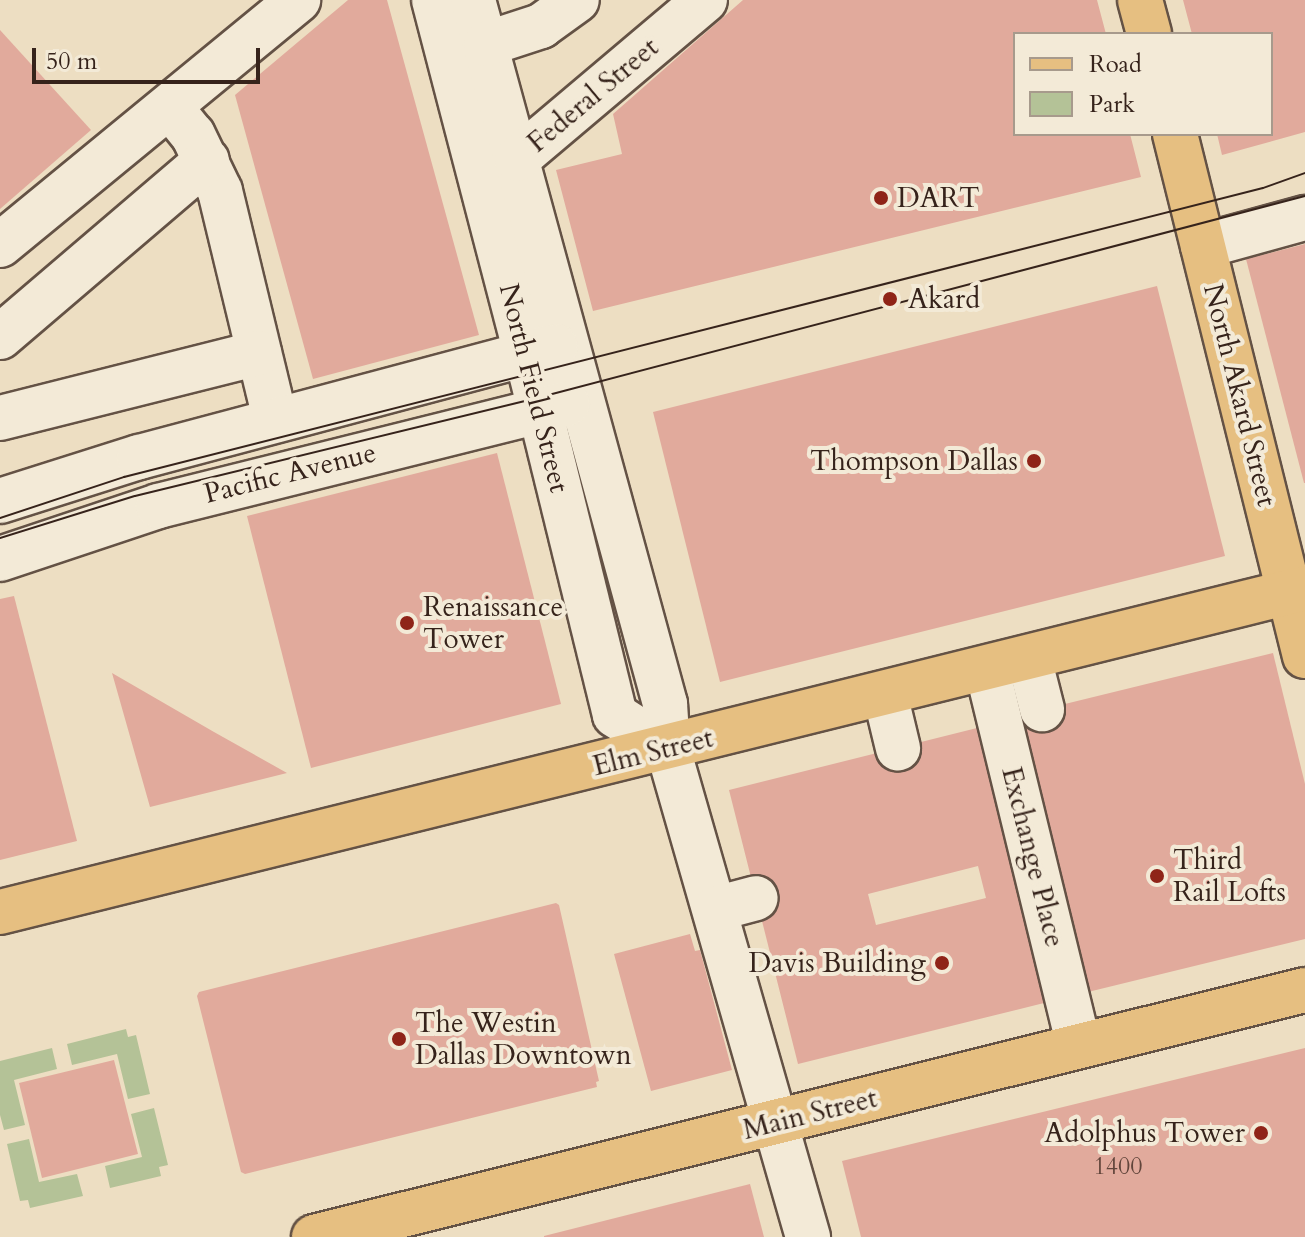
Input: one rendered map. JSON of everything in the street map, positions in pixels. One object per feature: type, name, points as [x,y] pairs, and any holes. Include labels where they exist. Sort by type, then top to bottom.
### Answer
[{"type":"main road","points":[[1140,0],[1148,32]]},
{"type":"main road","name":"North Akard Street","points":[[1176,136],[1297,590],[1305,656]]},
{"type":"main road","name":"Elm Street","points":[[0,912],[668,749],[1297,590]]},
{"type":"main road","name":"Main Street","points":[[314,1237],[1305,990]]},
{"type":"street","points":[[0,245],[298,0]]},
{"type":"street","name":"North Field Street","points":[[434,0],[615,715],[668,749]]},
{"type":"street","name":"North Field Street","points":[[473,0],[585,400],[665,704],[668,749],[808,1237]]},
{"type":"street","points":[[486,44],[541,26],[577,0]]},
{"type":"street","name":"Federal Street","points":[[517,159],[705,0]]},
{"type":"street","points":[[160,115],[207,160],[220,191],[275,419]]},
{"type":"street","points":[[0,337],[207,160]]},
{"type":"street","points":[[1203,246],[1305,218]]},
{"type":"street","name":"Pacific Avenue","points":[[0,501],[55,481],[275,419],[336,388],[445,359],[526,354],[569,343]]},
{"type":"street","points":[[0,418],[259,353]]},
{"type":"street","name":"Pacific Avenue","points":[[0,559],[158,506],[585,400]]},
{"type":"street","points":[[1029,658],[1042,709]]},
{"type":"street","name":"Exchange Place","points":[[987,669],[1079,1046]]},
{"type":"street","points":[[885,694],[898,748]]},
{"type":"street","points":[[715,909],[756,898]]},
{"type":"green space","points":[[126,1029],[128,1037],[136,1035],[150,1094],[128,1099],[117,1054],[72,1065],[67,1044]]},
{"type":"green space","points":[[52,1048],[57,1069],[14,1080],[25,1125],[4,1130],[0,1115],[0,1061]]},
{"type":"green space","points":[[154,1108],[168,1165],[159,1167],[161,1176],[110,1188],[105,1166],[142,1157],[131,1114]]},
{"type":"green space","points":[[29,1139],[39,1182],[77,1174],[83,1196],[30,1208],[28,1200],[20,1201],[7,1144]]},
{"type":"building","points":[[348,0],[387,0],[479,335],[313,379],[235,95]]},
{"type":"building","points":[[743,0],[1097,0],[1105,32],[1013,32],[1013,136],[1131,136],[1141,177],[593,311],[556,170],[622,154],[613,114]]},
{"type":"building","points":[[1183,0],[1305,0],[1305,132],[1222,155],[1217,136],[1273,136],[1273,32],[1191,32]]},
{"type":"building","points":[[0,30],[91,130],[0,209]]},
{"type":"building","points":[[1305,244],[1305,483],[1304,483],[1246,259]]},
{"type":"building","points":[[1157,286],[1225,556],[720,682],[653,412]]},
{"type":"building","name":"Renaissance Tower","points":[[497,453],[561,704],[311,768],[247,516]]},
{"type":"building","points":[[14,596],[77,841],[0,860],[0,599]]},
{"type":"building","name":"Third Rail Lofts","points":[[1273,653],[1305,784],[1305,939],[1088,992],[1020,715]]},
{"type":"building","points":[[112,673],[214,732],[287,773],[150,807]]},
{"type":"building","points":[[989,725],[1056,1000],[798,1064],[729,790]],"holes":[[[978,866],[986,898],[876,925],[868,894]]]},
{"type":"building","name":"The Westin Dallas Downtown","points":[[556,903],[559,905],[599,1081],[596,1082],[597,1087],[245,1174],[241,1172],[197,996],[199,992]]},
{"type":"building","points":[[690,934],[695,951],[700,950],[732,1070],[651,1091],[614,954]]},
{"type":"building","points":[[1305,1048],[1305,1237],[861,1237],[842,1161]]},
{"type":"building","points":[[114,1060],[138,1154],[42,1178],[19,1083]]},
{"type":"building","points":[[750,1184],[764,1237],[544,1237],[544,1236]]},
{"type":"tram line","points":[[0,518],[124,477],[1263,188],[1305,173]]},
{"type":"tram line","points":[[0,538],[135,496],[537,398],[1305,196]]},
{"type":"place","name":"DART","points":[[881,198]]},
{"type":"place","name":"Akard","points":[[890,299]]},
{"type":"place","name":"Thompson Dallas","points":[[1034,461]]},
{"type":"place","name":"Renaissance Tower","points":[[407,623]]},
{"type":"place","name":"Third Rail Lofts","points":[[1157,876]]},
{"type":"place","name":"Davis Building","points":[[942,963]]},
{"type":"place","name":"The Westin Dallas Downtown","points":[[399,1039]]},
{"type":"place","name":"Adolphus Tower","points":[[1261,1133]]}]
